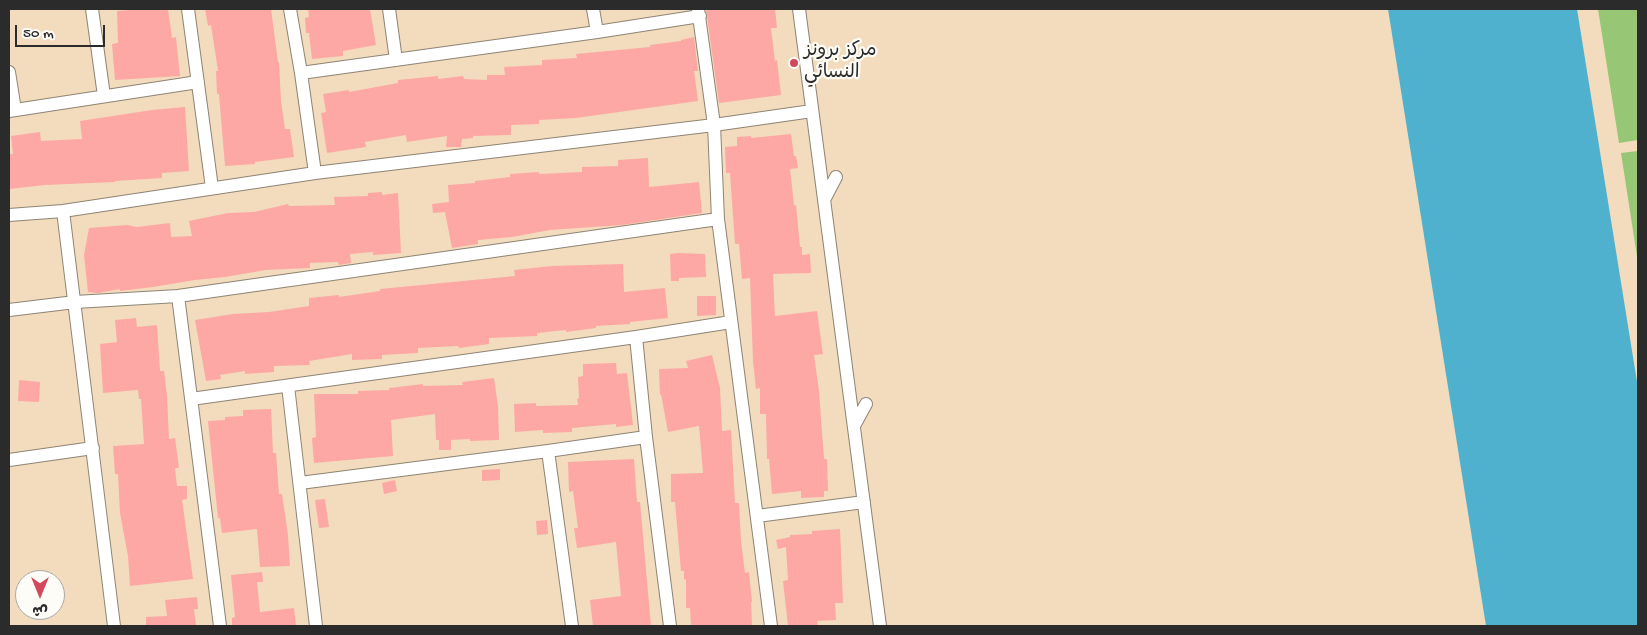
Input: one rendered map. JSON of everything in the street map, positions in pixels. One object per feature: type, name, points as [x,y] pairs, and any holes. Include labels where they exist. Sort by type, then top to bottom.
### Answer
[{"type":"street","points":[[92,9],[104,96]]},
{"type":"street","points":[[188,9],[212,188]]},
{"type":"street","points":[[290,9],[315,173]]},
{"type":"street","points":[[389,9],[396,60]]},
{"type":"street","points":[[594,9],[597,32]]},
{"type":"street","points":[[799,9],[880,626]]},
{"type":"street","points":[[301,73],[597,32],[699,13],[714,125],[718,219],[771,626]]},
{"type":"street","points":[[9,72],[12,111],[198,82]]},
{"type":"street","points":[[9,216],[63,211],[315,173],[714,125],[812,111]]},
{"type":"street","points":[[824,200],[836,177]]},
{"type":"street","points":[[63,211],[114,626]]},
{"type":"street","points":[[9,310],[75,302],[178,296],[718,219]]},
{"type":"street","points":[[178,296],[220,626]]},
{"type":"street","points":[[191,399],[731,322]]},
{"type":"street","points":[[636,337],[646,437],[670,626]]},
{"type":"street","points":[[288,386],[316,626]]},
{"type":"street","points":[[854,426],[866,404]]},
{"type":"street","points":[[300,483],[646,437]]},
{"type":"street","points":[[9,460],[93,448]]},
{"type":"street","points":[[548,451],[572,626]]},
{"type":"street","points":[[757,516],[864,502]]},
{"type":"green space","points":[[1598,9],[1638,9],[1638,140],[1619,143]]},
{"type":"green space","points":[[1638,151],[1638,263],[1621,153]]},
{"type":"water","points":[[1388,9],[1577,9],[1638,388],[1638,626],[1486,626]]},
{"type":"building","points":[[168,9],[172,38],[176,37],[180,76],[115,80],[112,44],[118,43],[117,11]]},
{"type":"building","points":[[205,9],[271,9],[279,62],[285,129],[290,129],[294,157],[255,162],[255,164],[225,166],[219,94],[217,94],[216,71],[218,71],[211,25],[208,26]]},
{"type":"building","points":[[308,9],[370,9],[376,45],[343,51],[343,56],[312,59],[309,33],[306,33],[305,18],[309,17]]},
{"type":"building","points":[[706,9],[775,9],[777,28],[771,28],[781,95],[719,103]]},
{"type":"building","points":[[694,37],[698,71],[694,71],[698,101],[576,118],[539,120],[539,124],[511,125],[511,135],[473,136],[473,138],[462,139],[461,147],[446,147],[447,136],[407,142],[406,135],[365,142],[366,147],[327,153],[321,113],[326,112],[323,94],[349,90],[349,92],[398,83],[398,80],[438,76],[438,79],[463,76],[464,79],[487,80],[487,75],[505,75],[504,67],[542,65],[542,60],[577,58],[576,54],[650,47],[650,45],[681,41]]},
{"type":"building","points":[[185,107],[189,171],[162,173],[162,178],[9,189],[9,154],[13,154],[11,136],[40,132],[41,141],[82,139],[80,121]]},
{"type":"building","points":[[791,134],[798,168],[790,169],[800,247],[802,247],[802,255],[810,254],[811,273],[773,274],[775,316],[817,311],[823,354],[814,355],[819,391],[824,459],[827,459],[828,491],[824,491],[824,497],[801,498],[801,491],[772,494],[769,459],[767,459],[766,414],[760,414],[760,388],[756,389],[753,361],[750,278],[742,279],[739,244],[735,244],[730,173],[726,173],[725,147],[737,146],[737,137],[751,136],[751,138]]},
{"type":"building","points":[[648,158],[649,187],[699,182],[702,213],[622,225],[550,230],[512,237],[478,240],[478,244],[452,248],[445,212],[433,213],[432,204],[449,202],[448,185],[510,177],[510,174],[582,172],[582,167],[618,166],[618,160]]},
{"type":"building","points":[[382,192],[382,195],[398,193],[401,253],[373,255],[373,252],[350,254],[351,263],[339,265],[338,262],[310,263],[310,268],[266,270],[153,287],[120,291],[120,289],[98,293],[88,292],[84,255],[89,228],[127,225],[137,227],[170,223],[171,237],[192,236],[189,221],[228,213],[254,212],[288,204],[289,206],[335,205],[334,197],[368,196],[368,193]]},
{"type":"building","points":[[670,254],[705,254],[706,277],[679,278],[679,281],[671,281]]},
{"type":"building","points":[[623,264],[624,292],[665,288],[668,318],[630,322],[630,324],[596,326],[596,328],[566,332],[566,330],[537,333],[537,336],[489,338],[489,344],[459,348],[458,346],[418,348],[418,353],[382,355],[382,359],[352,360],[352,354],[309,361],[310,365],[274,366],[274,372],[245,374],[245,371],[220,375],[221,379],[206,381],[195,320],[309,306],[309,298],[339,295],[339,297],[380,291],[380,289],[515,276],[514,270],[552,266]]},
{"type":"building","points":[[697,296],[716,296],[716,315],[697,316]]},
{"type":"building","points":[[136,318],[137,327],[157,325],[160,371],[164,371],[167,396],[169,439],[175,438],[179,468],[175,468],[177,486],[187,486],[187,499],[182,500],[193,579],[130,586],[128,556],[120,513],[118,474],[115,474],[113,446],[144,444],[141,399],[139,399],[138,390],[103,393],[100,344],[117,342],[115,320]]},
{"type":"building","points":[[712,355],[720,388],[722,431],[731,430],[735,503],[739,503],[745,573],[749,572],[752,626],[691,626],[690,608],[686,608],[686,579],[684,580],[684,571],[681,571],[675,502],[671,502],[671,474],[703,473],[699,426],[668,432],[660,395],[659,369],[688,368],[686,361]]},
{"type":"building","points":[[616,363],[617,374],[627,373],[633,425],[616,427],[616,424],[572,428],[572,432],[543,433],[543,430],[515,432],[514,404],[536,403],[536,406],[578,405],[578,377],[583,376],[583,364]]},
{"type":"building","points":[[494,378],[498,406],[499,440],[451,440],[451,450],[439,450],[439,440],[436,440],[435,414],[391,420],[393,456],[314,463],[312,438],[316,437],[314,394],[358,394],[358,391],[389,390],[389,388],[423,384],[423,386],[463,385],[462,382]]},
{"type":"building","points":[[19,380],[40,382],[39,402],[18,401]]},
{"type":"building","points":[[271,409],[273,453],[276,453],[279,494],[282,494],[290,566],[260,567],[257,529],[222,533],[220,518],[218,518],[208,421],[225,420],[225,417],[243,416],[243,410]]},
{"type":"building","points":[[634,459],[637,502],[640,502],[651,626],[593,626],[590,600],[621,596],[616,542],[577,548],[574,528],[578,528],[573,491],[569,492],[568,462]]},
{"type":"building","points":[[500,469],[500,480],[482,481],[482,470]]},
{"type":"building","points":[[395,480],[397,491],[384,494],[382,483]]},
{"type":"building","points":[[325,499],[329,527],[319,528],[315,500]]},
{"type":"building","points":[[547,520],[548,534],[537,535],[536,521]]},
{"type":"building","points":[[840,529],[843,603],[835,603],[836,620],[817,621],[818,626],[788,626],[783,581],[788,580],[786,547],[778,549],[776,540],[790,537],[790,535],[812,534],[812,531]]},
{"type":"building","points":[[262,572],[263,582],[257,582],[260,612],[294,608],[296,626],[232,626],[232,618],[235,617],[231,575]]},
{"type":"building","points":[[197,597],[198,609],[194,609],[196,626],[146,626],[146,617],[167,616],[165,600]]},
{"type":"place","name":"مركز برونز النسائي","points":[[794,63]]}]
